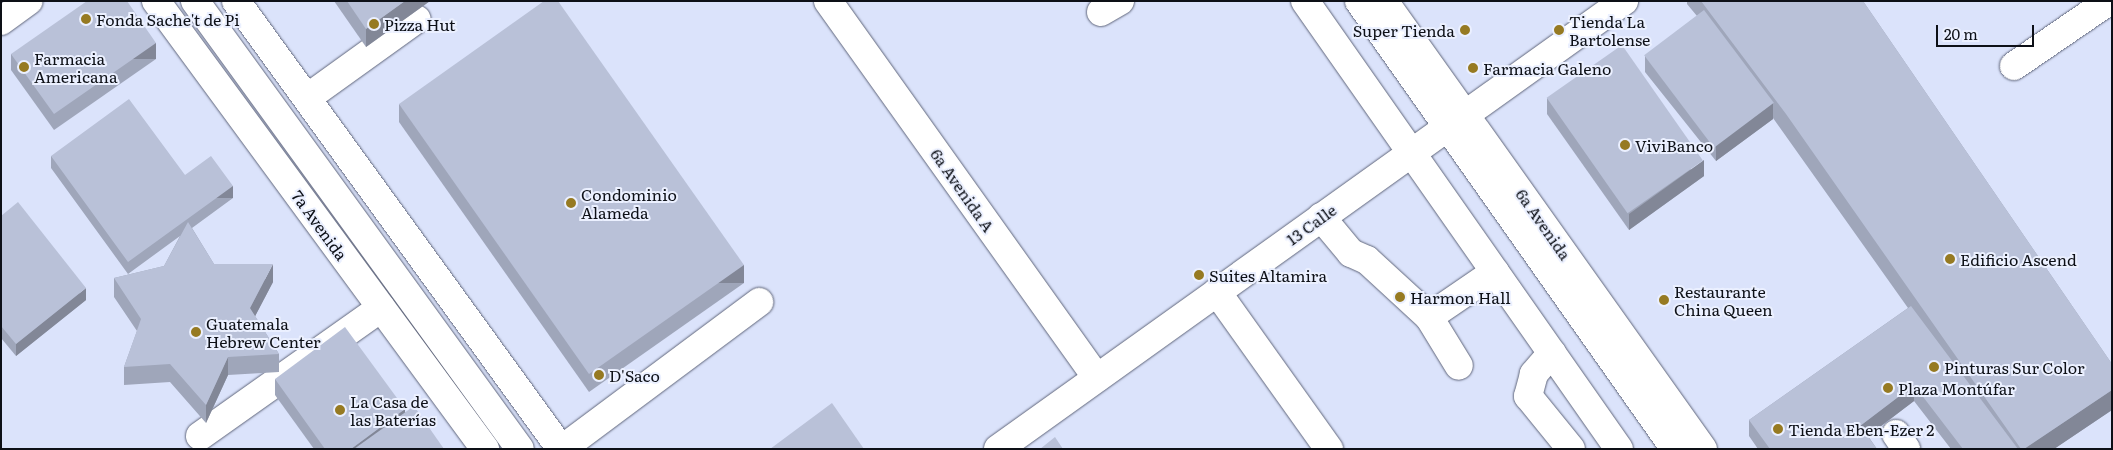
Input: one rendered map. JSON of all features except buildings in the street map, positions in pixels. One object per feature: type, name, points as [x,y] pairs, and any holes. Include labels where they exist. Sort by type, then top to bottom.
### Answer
[{"type":"main road","points":[[1,21],[29,1]]},
{"type":"main road","name":"7a Avenida","points":[[156,1],[485,449]]},
{"type":"main road","points":[[195,1],[520,449]]},
{"type":"main road","points":[[236,1],[562,449],[759,302]]},
{"type":"main road","name":"6a Avenida A","points":[[828,1],[1097,378]]},
{"type":"main road","points":[[1305,1],[1619,449]]},
{"type":"main road","points":[[1359,1],[1456,120],[1675,449]]},
{"type":"main road","name":"6a Avenida","points":[[1384,1],[1456,120],[1702,449]]},
{"type":"main road","name":"13 Calle","points":[[998,449],[1624,1]]},
{"type":"main road","points":[[2014,66],[2109,1]]},
{"type":"main road","points":[[307,98],[418,19]]},
{"type":"main road","points":[[1321,217],[1351,253],[1367,260],[1429,317],[1459,366]]},
{"type":"main road","points":[[1429,317],[1495,272]]},
{"type":"main road","points":[[1217,292],[1330,449]]},
{"type":"main road","points":[[200,436],[381,308]]},
{"type":"main road","points":[[1552,353],[1534,374],[1528,396],[1571,449]]},
{"type":"place","name":"Fonda Sache't de Pi","points":[[86,19]]},
{"type":"place","name":"Pizza Hut","points":[[374,24]]},
{"type":"place","name":"Super Tienda","points":[[1465,30]]},
{"type":"place","name":"Tienda La Bartolense","points":[[1559,30]]},
{"type":"place","name":"Farmacia Americana","points":[[24,67]]},
{"type":"place","name":"Farmacia Galeno","points":[[1473,68]]},
{"type":"place","name":"ViviBanco","points":[[1625,145]]},
{"type":"place","name":"Condominio Alameda","points":[[571,203]]},
{"type":"place","name":"Edificio Ascend","points":[[1950,259]]},
{"type":"place","name":"Suites Altamira","points":[[1199,275]]},
{"type":"place","name":"Harmon Hall","points":[[1400,297]]},
{"type":"place","name":"Restaurante China Queen","points":[[1664,300]]},
{"type":"place","name":"Guatemala Hebrew Center","points":[[196,332]]},
{"type":"place","name":"Pinturas Sur Color","points":[[1934,367]]},
{"type":"place","name":"D'Saco","points":[[599,375]]},
{"type":"place","name":"Plaza Montúfar","points":[[1888,388]]},
{"type":"place","name":"La Casa de las Baterías","points":[[340,410]]},
{"type":"place","name":"Tienda Eben-Ezer 2","points":[[1778,429]]}]
